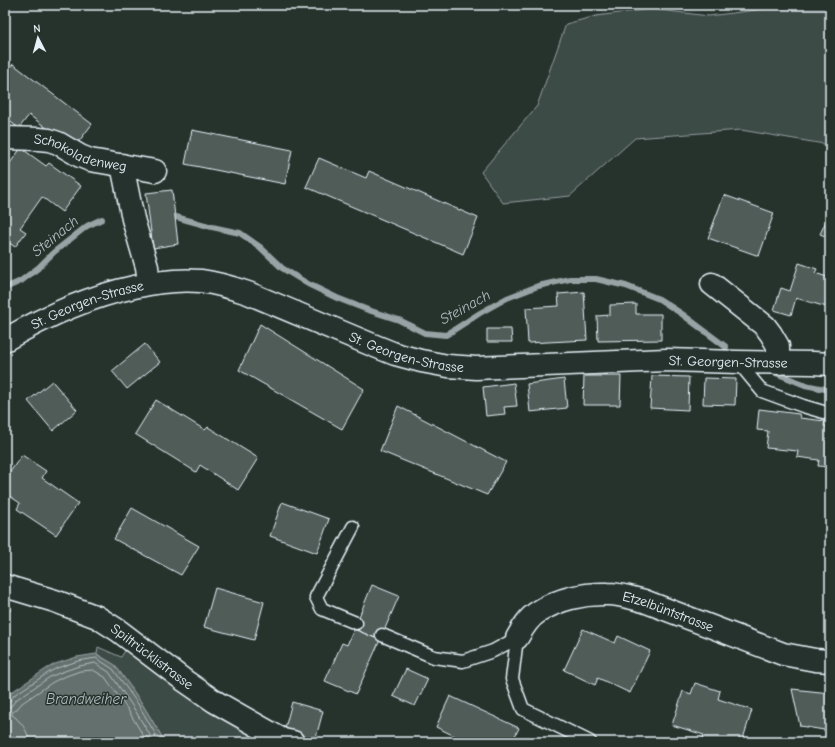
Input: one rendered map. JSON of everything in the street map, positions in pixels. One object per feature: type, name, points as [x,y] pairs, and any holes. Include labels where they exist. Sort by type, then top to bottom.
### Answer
[{"type":"street","name":"Schokoladenweg","points":[[5,138],[49,140],[58,143],[71,152],[90,160],[155,171]]},
{"type":"street","points":[[122,165],[133,219],[147,267],[149,283]]},
{"type":"street","name":"St. Georgen-Strasse","points":[[5,340],[32,324],[89,299],[149,283],[166,281],[200,281],[217,284],[248,293],[395,354],[448,366],[476,368],[666,360],[830,364]]},
{"type":"street","points":[[712,284],[765,326],[778,346],[776,363]]},
{"type":"street","name":"Spiltrücklistrasse","points":[[5,586],[55,601],[97,617],[120,631],[185,681],[214,701],[283,740],[293,742]]},
{"type":"street","name":"Etzelbüntstrasse","points":[[517,638],[524,626],[537,612],[557,602],[572,597],[609,594],[627,596],[644,601],[783,654],[815,660],[830,661]]},
{"type":"lane","points":[[738,362],[762,392],[830,414]]},
{"type":"lane","points":[[353,527],[316,597],[322,609],[356,623]]},
{"type":"lane","name":"Etzelbüntstrasse","points":[[382,635],[434,657],[463,662],[493,651],[517,638]]},
{"type":"lane","name":"Etzelbüntstrasse","points":[[517,638],[512,680],[523,709],[590,742]]},
{"type":"shaded area","points":[[795,5],[830,5],[830,145],[741,130],[635,138],[570,196],[503,203],[481,172],[537,106],[566,24],[596,16],[651,9],[709,16]]},
{"type":"shaded area","points":[[98,647],[121,657],[126,649],[274,742],[165,742],[141,702],[115,665],[97,654]]},
{"type":"water","name":"Brandweiher","points":[[96,654],[115,665],[141,702],[165,742],[15,742],[7,731],[5,722],[5,701],[10,693],[55,664],[77,657]]},
{"type":"building","points":[[13,64],[92,124],[74,148],[29,115],[19,128],[5,118],[5,76]]},
{"type":"building","points":[[192,130],[292,150],[285,184],[185,164]]},
{"type":"building","points":[[21,148],[46,166],[49,163],[81,186],[62,212],[42,197],[20,228],[26,232],[15,247],[5,240],[5,170]]},
{"type":"building","points":[[319,158],[366,178],[369,171],[478,218],[463,254],[306,187]]},
{"type":"building","points":[[172,190],[178,244],[153,248],[146,193]]},
{"type":"building","points":[[724,195],[774,213],[759,256],[708,238]]},
{"type":"building","points":[[828,217],[830,218],[830,238],[820,234]]},
{"type":"building","points":[[799,263],[817,269],[815,273],[830,278],[830,308],[796,298],[791,315],[774,310],[781,288],[790,291]]},
{"type":"building","points":[[584,292],[587,340],[528,343],[526,308],[559,306],[558,294]]},
{"type":"building","points":[[636,304],[636,314],[661,314],[661,340],[598,341],[597,316],[610,315],[610,305]]},
{"type":"building","points":[[260,324],[364,389],[342,429],[239,370]]},
{"type":"building","points":[[487,329],[511,329],[512,342],[487,342]]},
{"type":"building","points":[[145,344],[160,362],[127,389],[112,371]]},
{"type":"building","points":[[584,376],[621,376],[620,405],[583,405]]},
{"type":"building","points":[[652,376],[689,377],[688,410],[650,408]]},
{"type":"building","points":[[704,378],[736,379],[735,405],[703,404]]},
{"type":"building","points":[[564,379],[567,408],[530,412],[527,384]]},
{"type":"building","points":[[52,381],[77,410],[53,431],[28,401]]},
{"type":"building","points":[[514,383],[517,406],[504,407],[505,414],[486,416],[483,387]]},
{"type":"building","points":[[156,400],[205,430],[208,427],[258,458],[238,490],[200,465],[196,472],[135,434]]},
{"type":"building","points":[[398,406],[506,462],[487,495],[380,451]]},
{"type":"building","points":[[759,409],[799,414],[800,418],[825,421],[824,426],[830,427],[830,467],[818,466],[819,460],[797,457],[798,451],[766,448],[768,431],[757,430]]},
{"type":"building","points":[[22,455],[46,471],[42,478],[78,503],[56,535],[17,509],[20,503],[5,493],[5,479]]},
{"type":"building","points":[[282,502],[329,519],[317,553],[270,536]]},
{"type":"building","points":[[132,508],[199,546],[181,575],[114,539]]},
{"type":"building","points":[[372,585],[399,596],[380,640],[354,629]]},
{"type":"building","points":[[215,588],[264,602],[254,640],[204,627]]},
{"type":"building","points":[[5,602],[12,608],[5,617]]},
{"type":"building","points":[[354,629],[380,640],[356,694],[325,681],[342,643],[347,645]]},
{"type":"building","points":[[583,629],[615,643],[618,636],[650,651],[630,693],[598,678],[595,685],[564,670]]},
{"type":"building","points":[[406,669],[428,679],[415,706],[393,696]]},
{"type":"building","points":[[695,683],[720,691],[718,699],[752,710],[742,742],[702,742],[704,735],[672,725],[683,691],[691,694]]},
{"type":"building","points":[[792,689],[830,693],[830,731],[800,726]]},
{"type":"building","points":[[450,696],[519,728],[512,742],[467,742],[436,727]]},
{"type":"building","points":[[292,702],[323,711],[315,741],[284,732]]},
{"type":"waterway","name":"Steinach","points":[[176,217],[240,233],[260,247],[282,268],[308,284],[337,298],[399,320],[425,333],[446,335],[507,298],[538,286],[570,279],[596,279],[626,286],[659,299],[682,314],[726,347]]},
{"type":"waterway","name":"Steinach","points":[[5,288],[21,281],[87,226],[102,219]]},
{"type":"waterway","name":"Steinach","points":[[771,371],[805,385],[830,390]]}]
